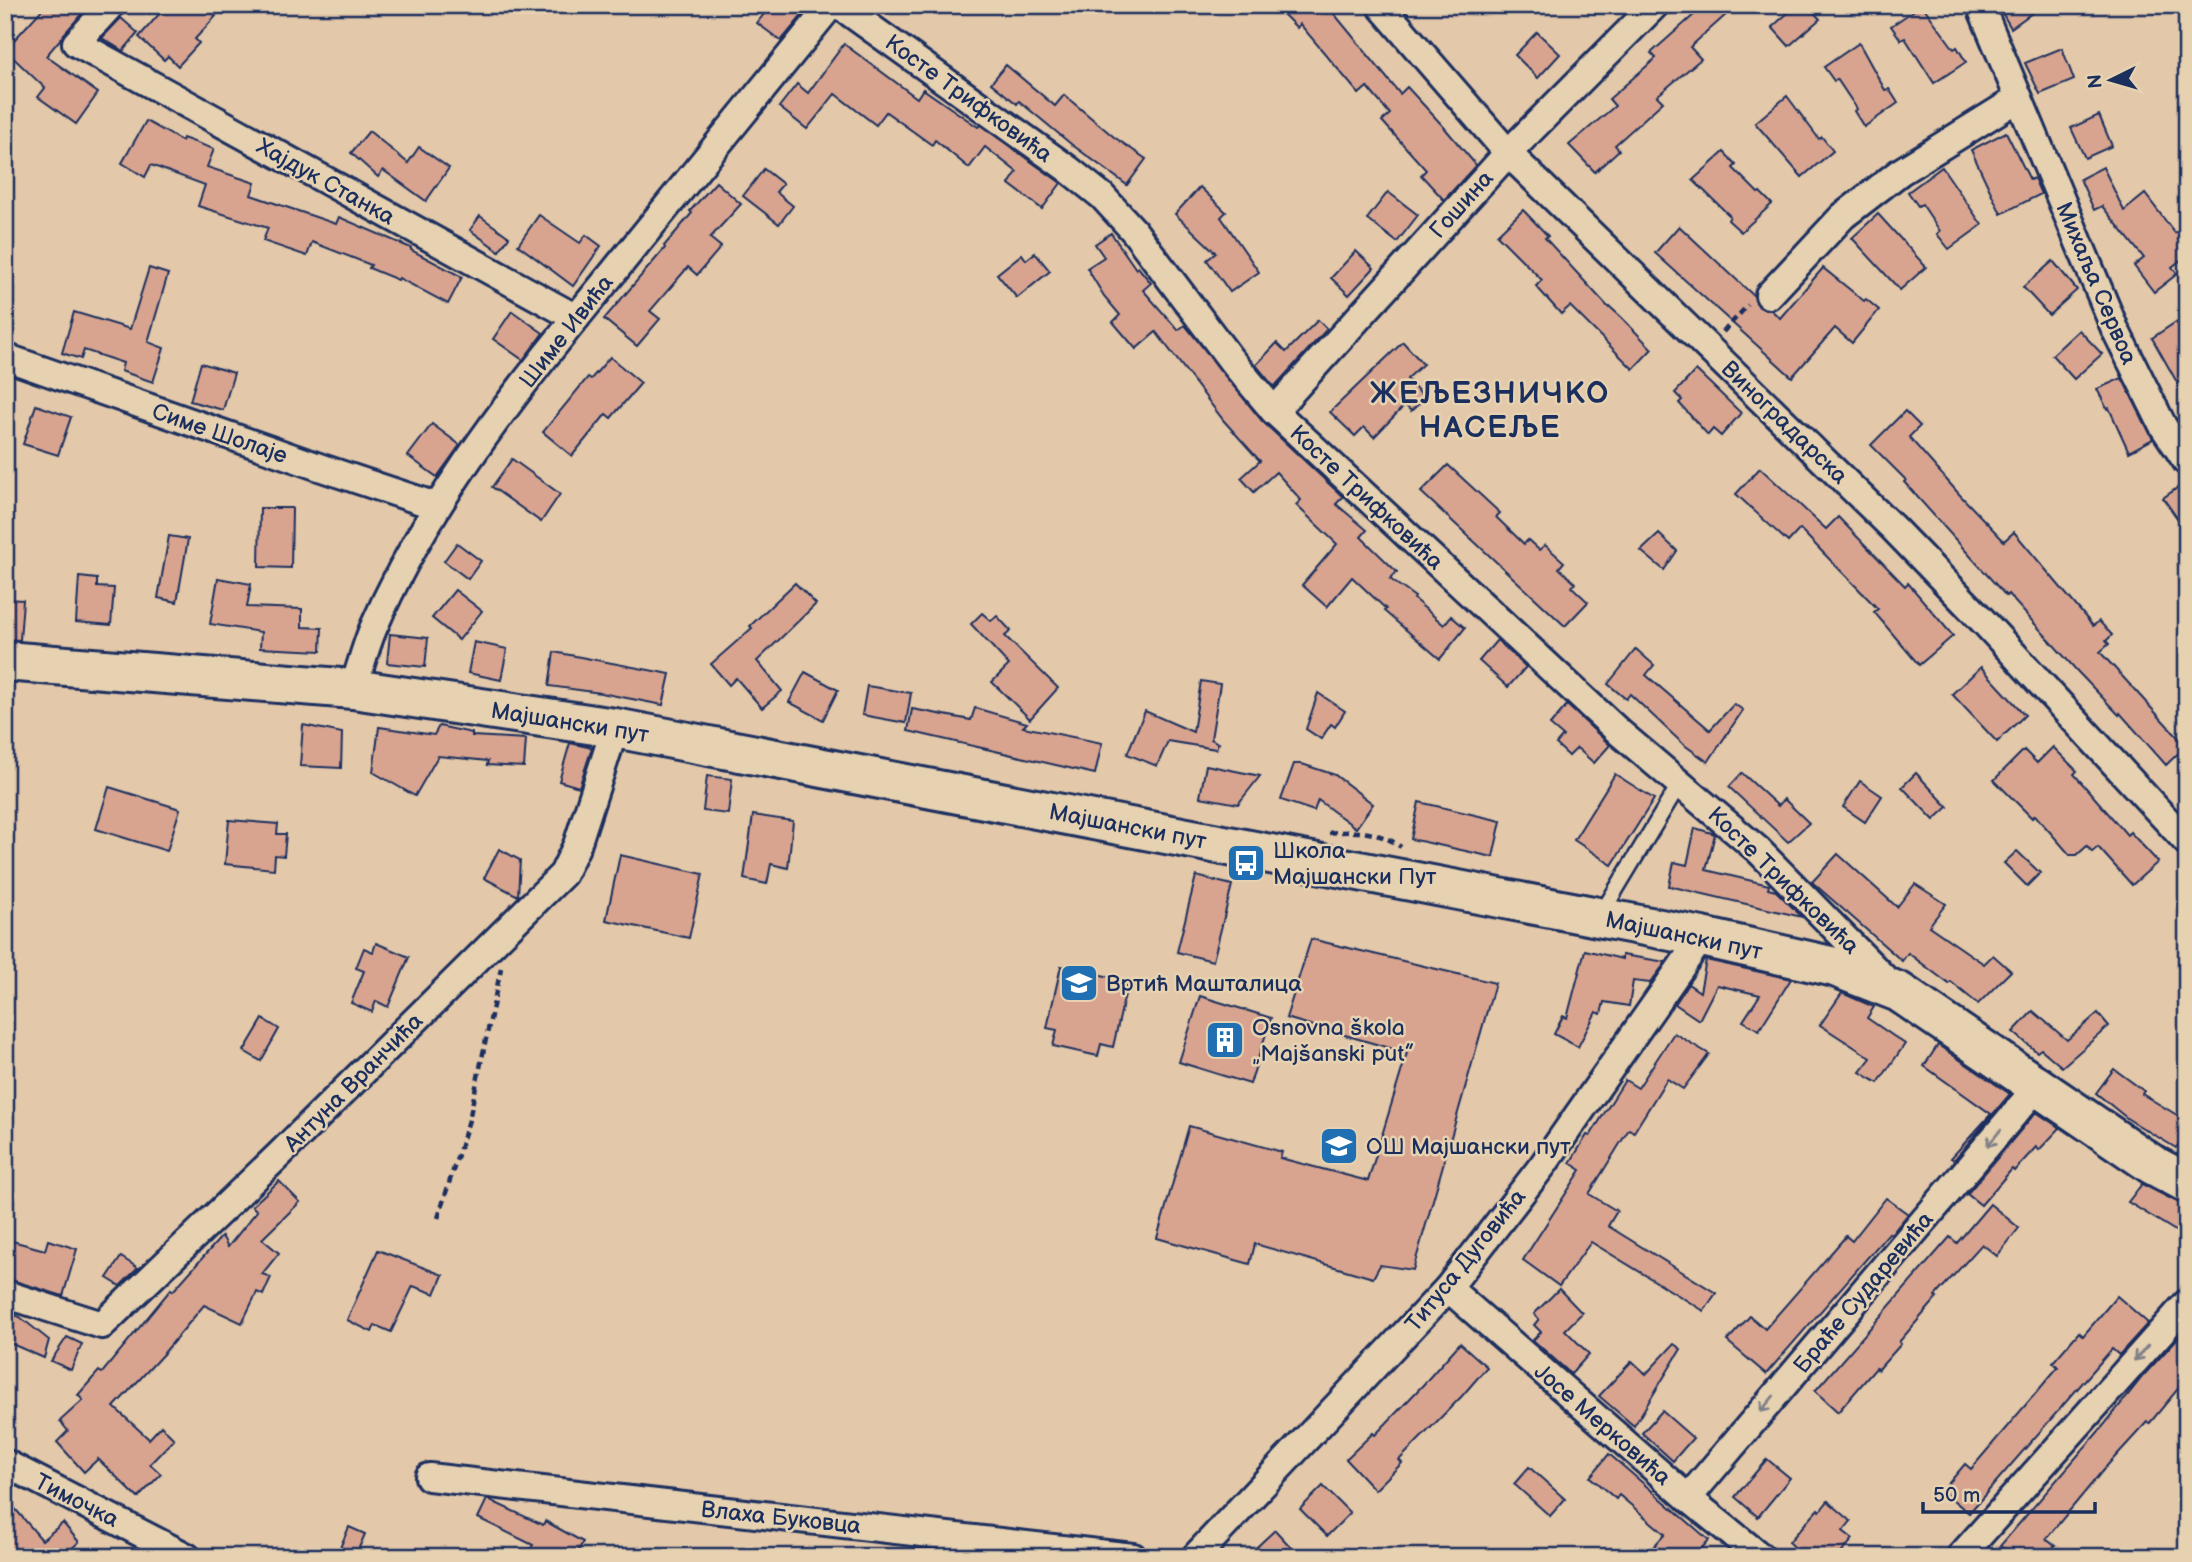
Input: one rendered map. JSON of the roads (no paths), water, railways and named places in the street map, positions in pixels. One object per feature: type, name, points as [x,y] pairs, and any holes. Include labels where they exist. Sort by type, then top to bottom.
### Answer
[{"type":"street","name":"Хајдук Станка","points":[[111,5],[76,43],[576,318]]},
{"type":"street","name":"Шиме Ивића","points":[[354,689],[372,631],[410,552],[436,506],[476,446],[576,318],[831,5]]},
{"type":"street","name":"Виноградарска","points":[[1380,5],[1508,153],[1893,527],[2187,842]]},
{"type":"street","name":"Гошина","points":[[1274,411],[1508,153],[1655,5]]},
{"type":"street","name":"Михаља Сервоа","points":[[1980,5],[2115,329],[2163,426],[2187,462]]},
{"type":"street","name":"Косте Трифковића","points":[[854,9],[1102,197],[1134,231],[1231,360],[1274,411],[1620,733],[1758,850],[1899,992]]},
{"type":"street","points":[[1769,295],[1852,209],[1900,172],[2019,98]]},
{"type":"street","name":"Симе Шолаје","points":[[5,357],[436,506]]},
{"type":"street","name":"Мајшански пут","points":[[5,661],[354,689],[615,728],[1703,937],[1835,967],[1899,992],[2153,1165],[2187,1183]]},
{"type":"street","name":"Антуна Вранчића","points":[[5,1294],[102,1325],[564,874],[577,845],[615,728]]},
{"type":"street","name":"Титуса Дуговића","points":[[1195,1557],[1448,1288],[1543,1164],[1703,937]]},
{"type":"street","name":"Браће Сударевића","points":[[1688,1498],[2038,1086]]},
{"type":"street","name":"Јосе Мерковића","points":[[1448,1288],[1688,1498],[1761,1557]]},
{"type":"street","points":[[1960,1557],[2187,1303]]},
{"type":"street","name":"Тимочка","points":[[5,1463],[187,1557]]},
{"type":"street","name":"Влаха Буковца","points":[[429,1477],[1133,1557]]},
{"type":"lane","points":[[1599,917],[1680,783]]},
{"type":"place","name":"Школа Мајшански Пут","points":[[1246,863]]},
{"type":"place","name":"Вртић Машталица","points":[[1079,983]]},
{"type":"place","name":"Osnovna škola „Majšanski put”","points":[[1225,1040]]},
{"type":"place","name":"ОШ Мајшански пут","points":[[1339,1146]]},
{"type":"district","name":"ЖЕЉЕЗНИЧКО НАСЕЉЕ","points":[[1490,410]]}]
